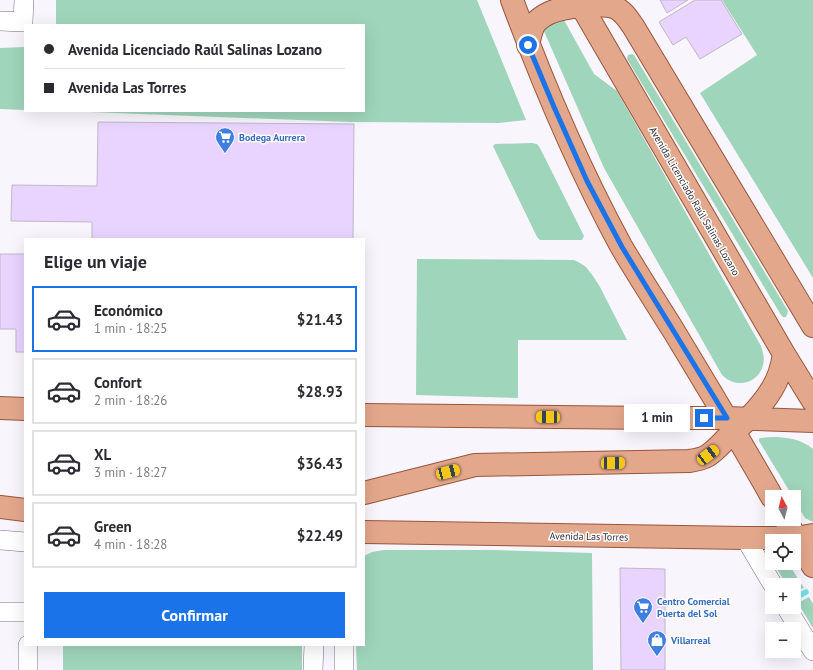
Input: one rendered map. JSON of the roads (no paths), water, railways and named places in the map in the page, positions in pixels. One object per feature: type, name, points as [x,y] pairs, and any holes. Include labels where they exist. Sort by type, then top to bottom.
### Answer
[{"type":"main road","points":[[512,0],[528,45],[587,181],[622,247],[733,428],[768,490]]},
{"type":"main road","points":[[528,45],[532,29],[535,24],[539,19],[548,13],[580,3],[609,5],[616,8],[619,6],[637,33],[811,320]]},
{"type":"main road","name":"Avenida Licenciado Raúl Salinas Lozano","points":[[580,3],[784,354],[813,401]]},
{"type":"main road","points":[[365,493],[476,465],[690,461],[701,459],[714,450],[733,428],[772,390],[781,370],[784,354]]},
{"type":"main road","points":[[0,408],[24,409]]},
{"type":"main road","points":[[365,415],[704,418],[733,428],[813,421]]},
{"type":"main road","points":[[0,507],[24,510]]},
{"type":"main road","points":[[793,526],[804,536],[813,566]]},
{"type":"main road","name":"Avenida Las Torres","points":[[365,532],[745,538],[804,536]]},
{"type":"street","points":[[0,21],[23,22],[24,0]]},
{"type":"street","points":[[745,538],[769,578]]},
{"type":"street","points":[[0,540],[24,542]]},
{"type":"street","points":[[0,612],[24,612]]},
{"type":"street","points":[[790,614],[813,651]]},
{"type":"street","points":[[28,646],[28,670]]},
{"type":"street","points":[[314,646],[314,670]]},
{"type":"street","points":[[344,646],[344,670]]},
{"type":"waterway","points":[[801,595],[806,592]]},
{"type":"place","name":"Bodega Aurrera","points":[[225,154]]},
{"type":"place","name":"Centro Comercial Puerta del Sol","points":[[643,624]]},
{"type":"place","name":"Villarreal","points":[[657,657]]}]
